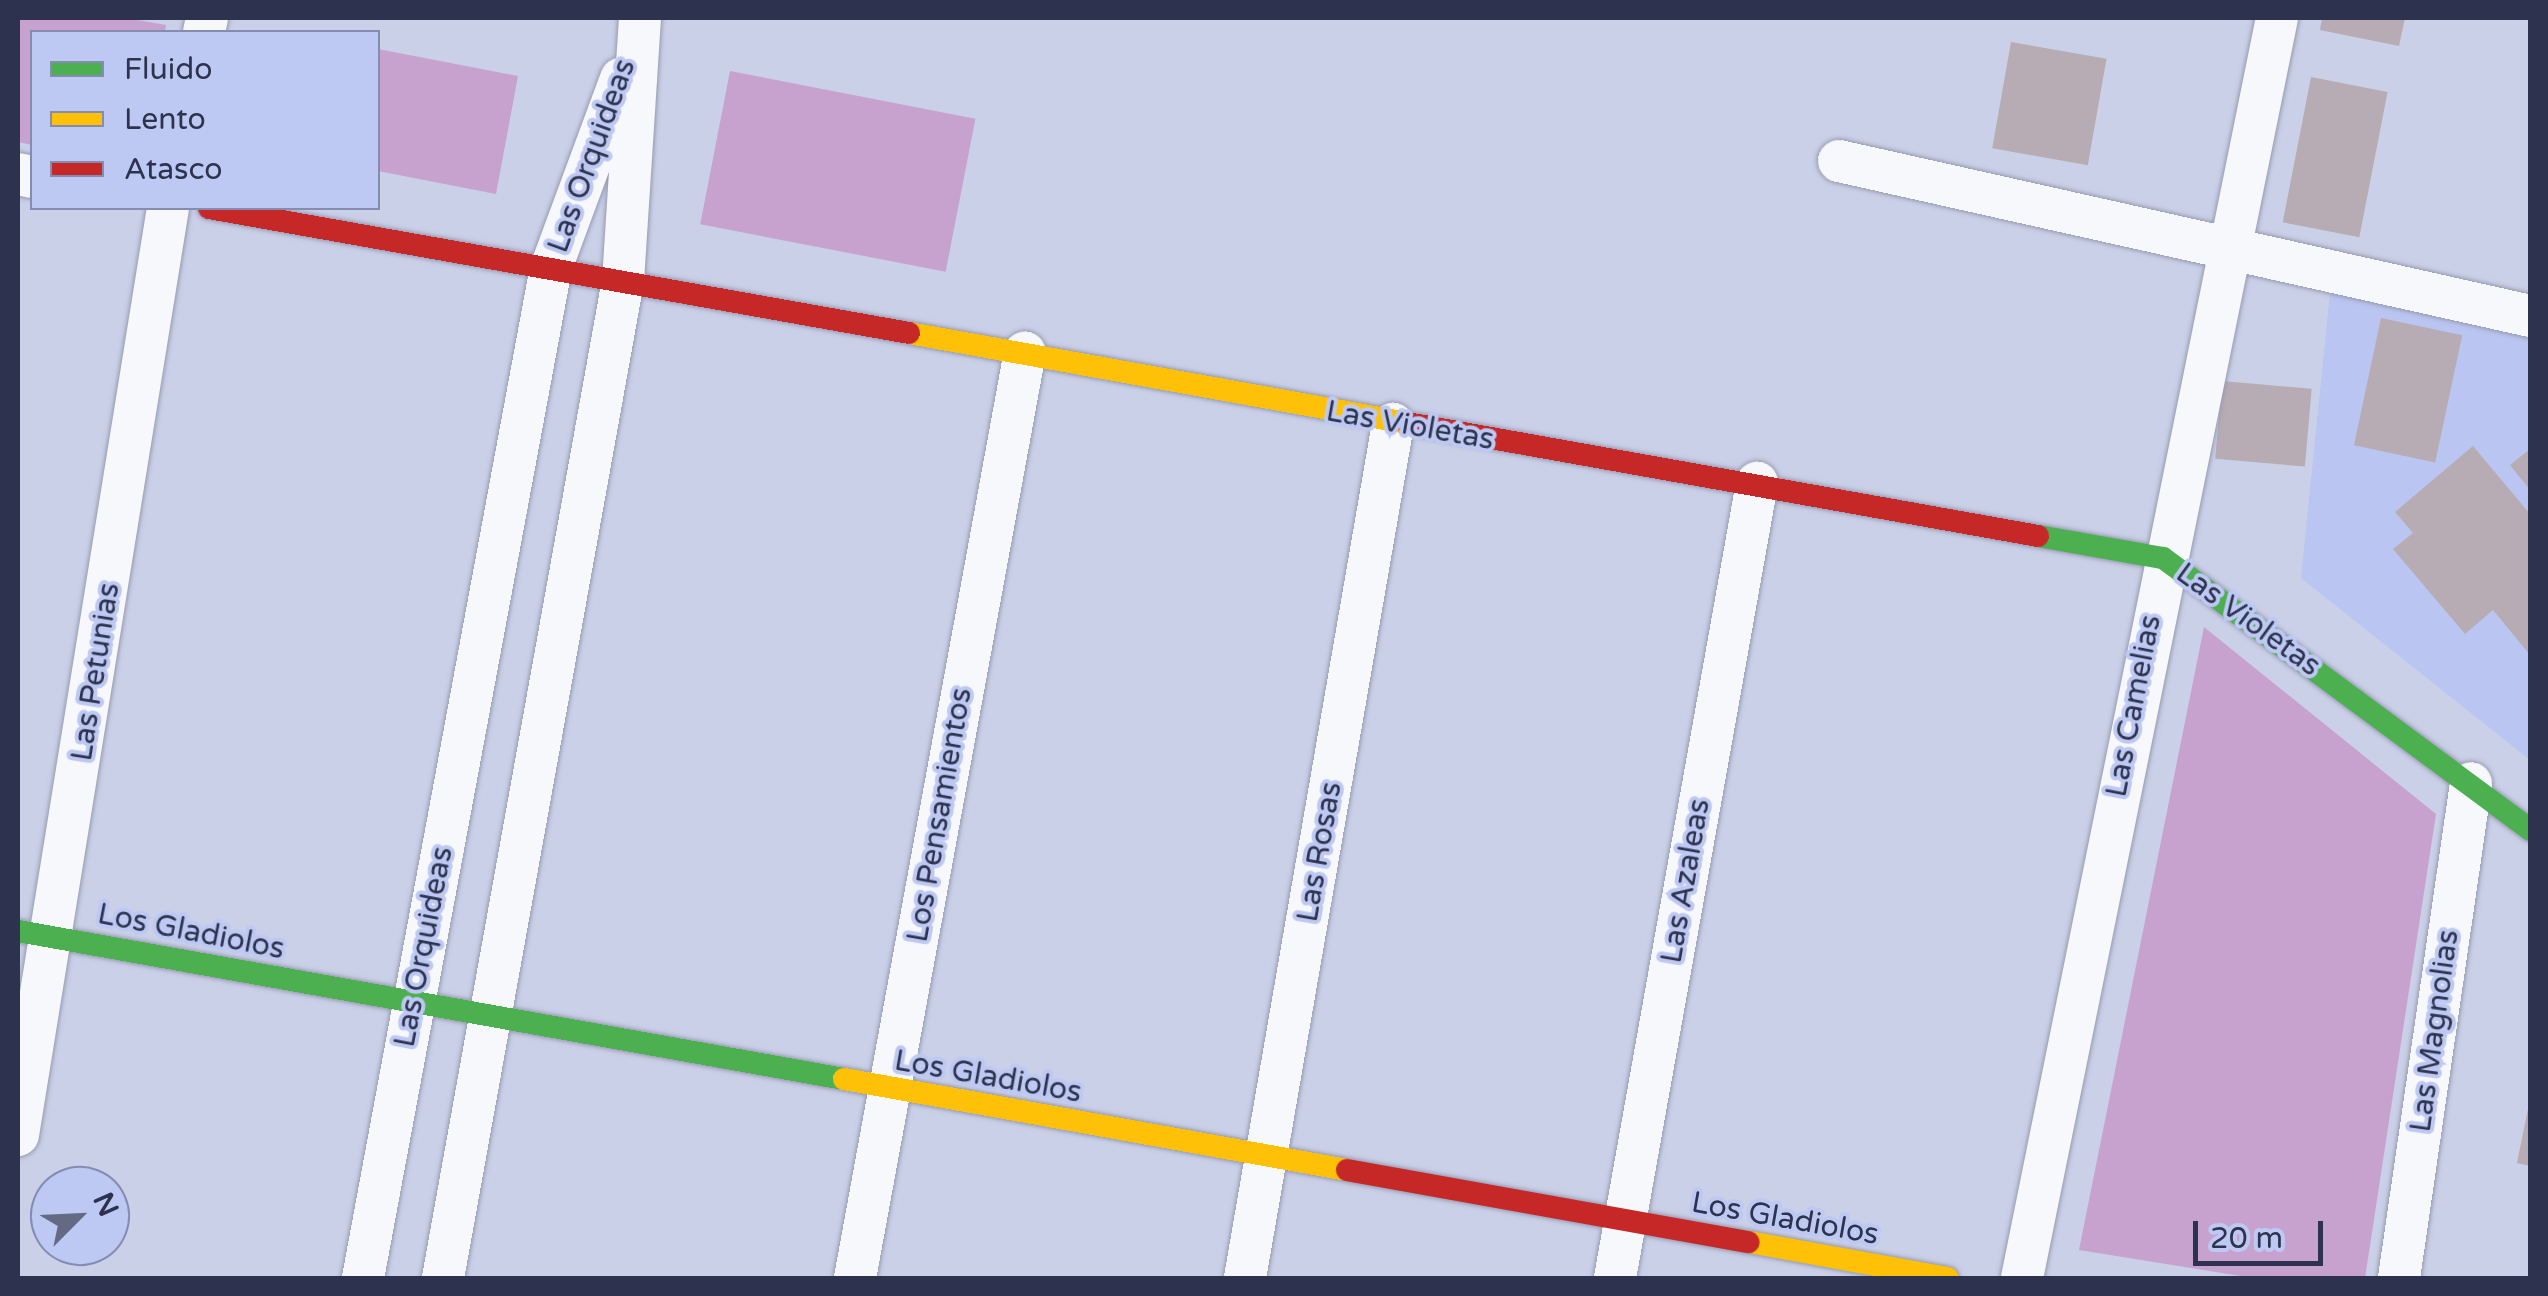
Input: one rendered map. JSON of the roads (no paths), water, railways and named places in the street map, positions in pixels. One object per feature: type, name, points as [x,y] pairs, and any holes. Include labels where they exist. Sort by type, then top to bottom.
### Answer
[{"type":"street","name":"Las Camelias","points":[[2022,1278],[2163,558],[2235,251],[2277,18]]},
{"type":"street","name":"Las Orquideas","points":[[363,1278],[551,268],[638,27]]},
{"type":"street","name":"Las Orquideas","points":[[443,1278],[623,281],[638,27]]},
{"type":"street","points":[[1839,161],[2530,316]]},
{"type":"street","name":"Las Petunias","points":[[18,1134],[36,934],[168,210]]},
{"type":"street","name":"Las Violetas","points":[[220,210],[1025,352],[1393,424],[1757,484],[2163,558],[2530,830]]},
{"type":"street","name":"Los Pensamientos","points":[[855,1278],[1025,352]]},
{"type":"street","name":"Las Rosas","points":[[1245,1278],[1393,424]]},
{"type":"street","name":"Las Azaleas","points":[[1615,1278],[1757,484]]},
{"type":"street","name":"Las Magnolias","points":[[2399,1278],[2471,783]]},
{"type":"street","name":"Los Gladiolos","points":[[36,934],[1948,1278]]}]
